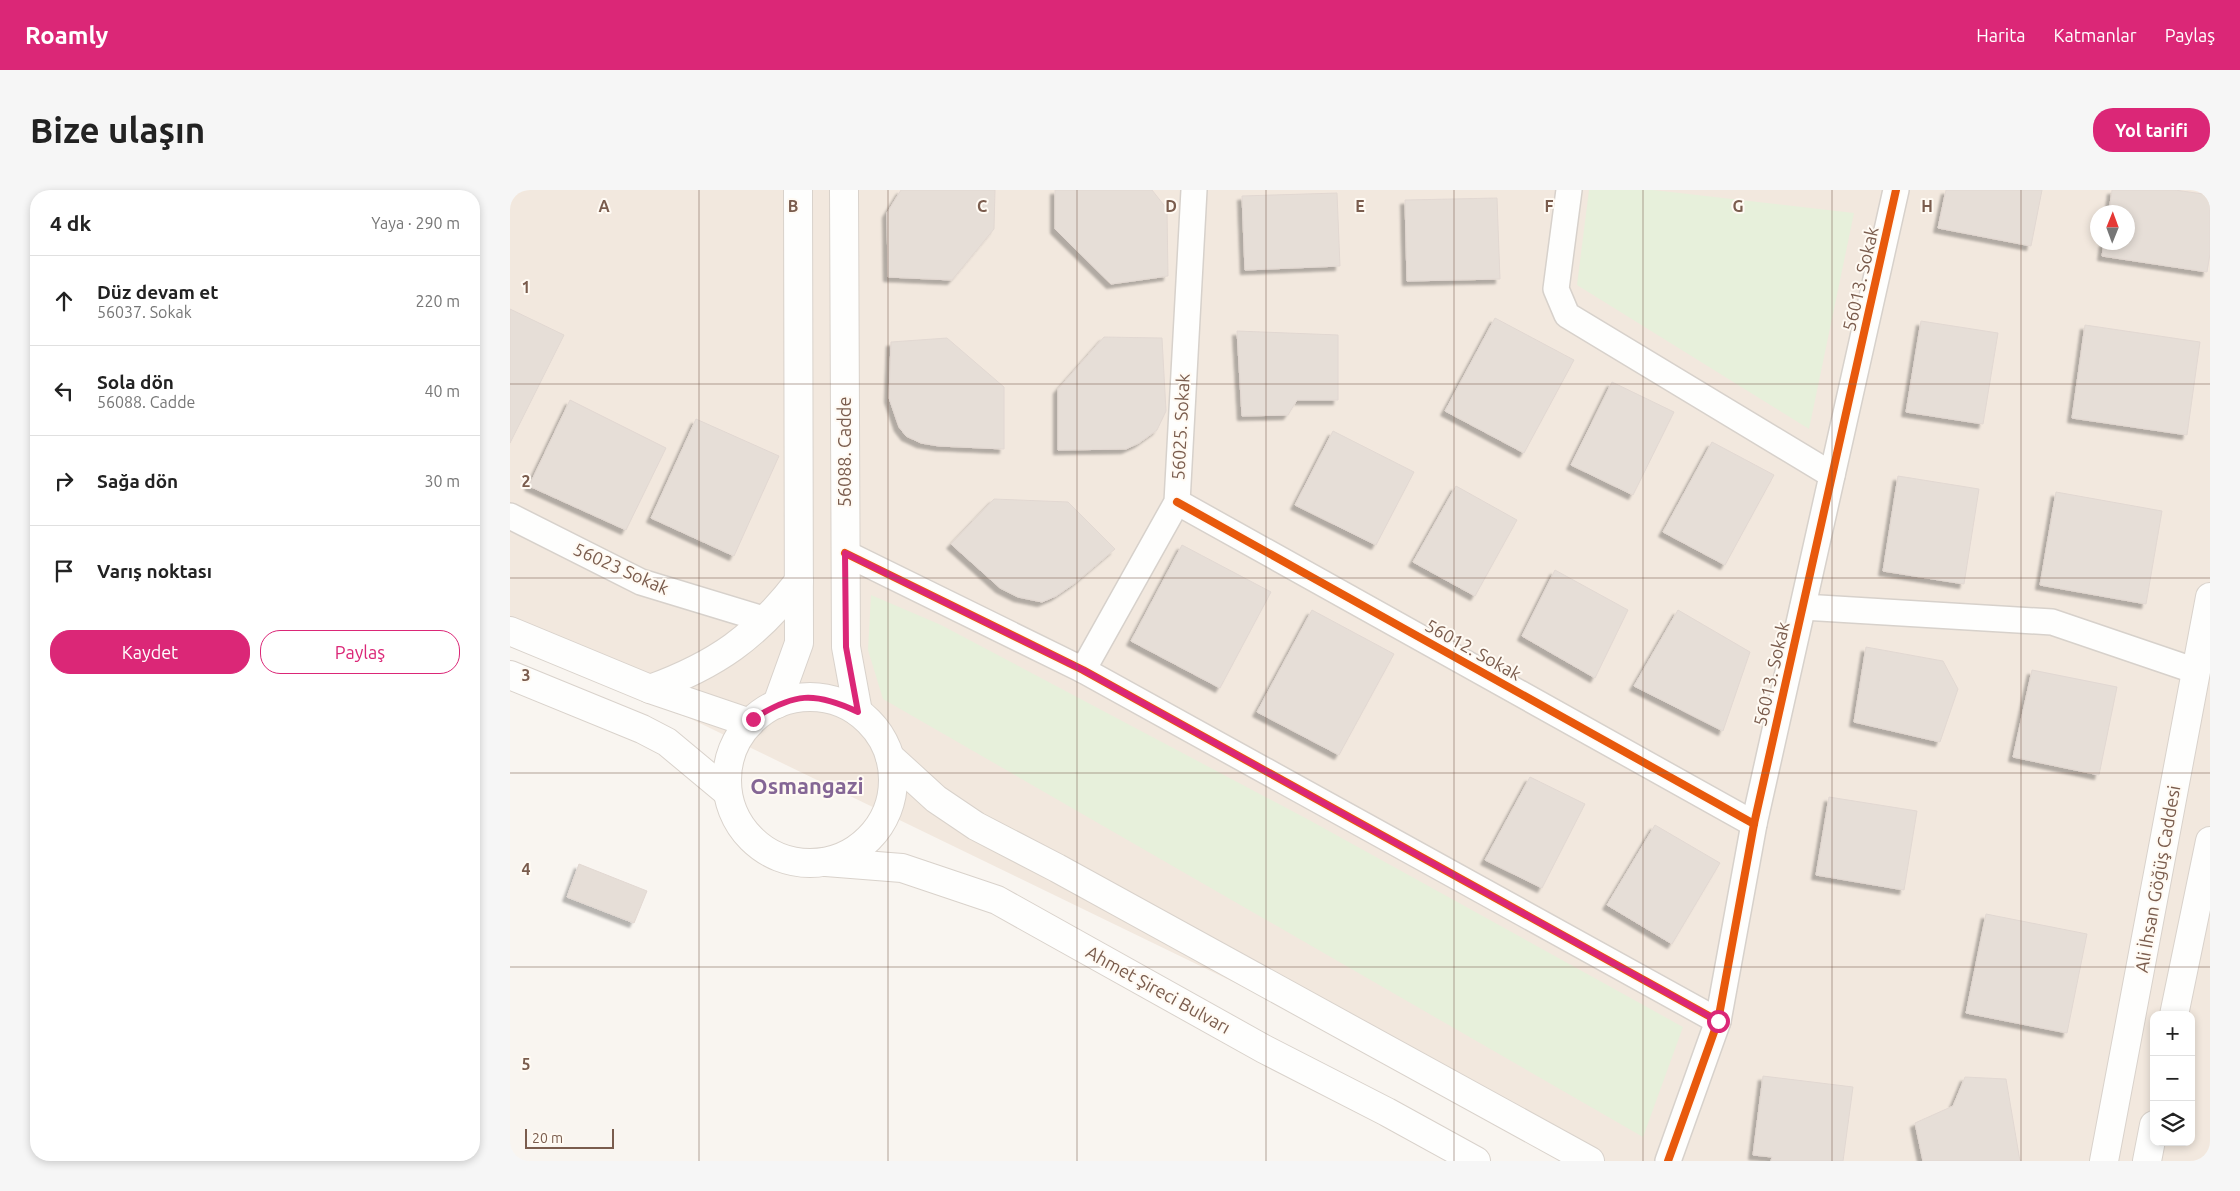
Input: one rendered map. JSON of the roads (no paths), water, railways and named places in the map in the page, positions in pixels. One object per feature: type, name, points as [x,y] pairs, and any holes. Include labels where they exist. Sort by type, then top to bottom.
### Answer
[{"type":"main road","points":[[777,704],[799,643],[798,190]]},
{"type":"main road","name":"56088. Cadde","points":[[844,190],[846,647],[858,712]]},
{"type":"main road","points":[[650,689],[684,677],[715,660],[744,640],[766,620],[799,582]]},
{"type":"main road","name":"Ali İhsan Göğüş Caddesi","points":[[2104,1161],[2210,597]]},
{"type":"main road","points":[[510,631],[650,689],[750,723]]},
{"type":"main road","points":[[510,675],[642,729],[667,742],[727,792]]},
{"type":"main road","points":[[804,698],[832,700],[858,712],[878,732],[890,757],[893,784],[887,812],[872,836],[851,852],[826,862],[799,863],[773,855],[751,840],[735,818],[727,792],[728,765],[736,740],[750,723],[777,704],[804,698]]},
{"type":"main road","points":[[890,757],[936,799],[976,826],[1066,873],[1590,1161]]},
{"type":"main road","points":[[2175,1011],[2210,841]]},
{"type":"main road","name":"Ahmet Şireci Bulvarı","points":[[826,862],[902,868],[997,900],[1256,1044],[1476,1161]]},
{"type":"main road","points":[[2147,1161],[2150,1146]]},
{"type":"main road","points":[[2158,1146],[2162,1161]]},
{"type":"street","name":"56025. Sokak","points":[[1083,670],[1177,502],[1194,190]]},
{"type":"street","points":[[1569,190],[1556,289],[1567,315],[1832,475]]},
{"type":"street","name":"56013. Sokak","points":[[1668,1161],[1718,1021],[1754,824],[1896,190]]},
{"type":"street","name":"56012. Sokak","points":[[1177,502],[1754,824]]},
{"type":"street","name":"56023 Sokak","points":[[510,516],[641,582],[766,620]]},
{"type":"street","points":[[845,553],[1083,670],[1718,1021]]},
{"type":"street","points":[[1803,607],[2052,622],[2196,671]]},
{"type":"district","name":"Osmangazi","points":[[807,786]]}]
